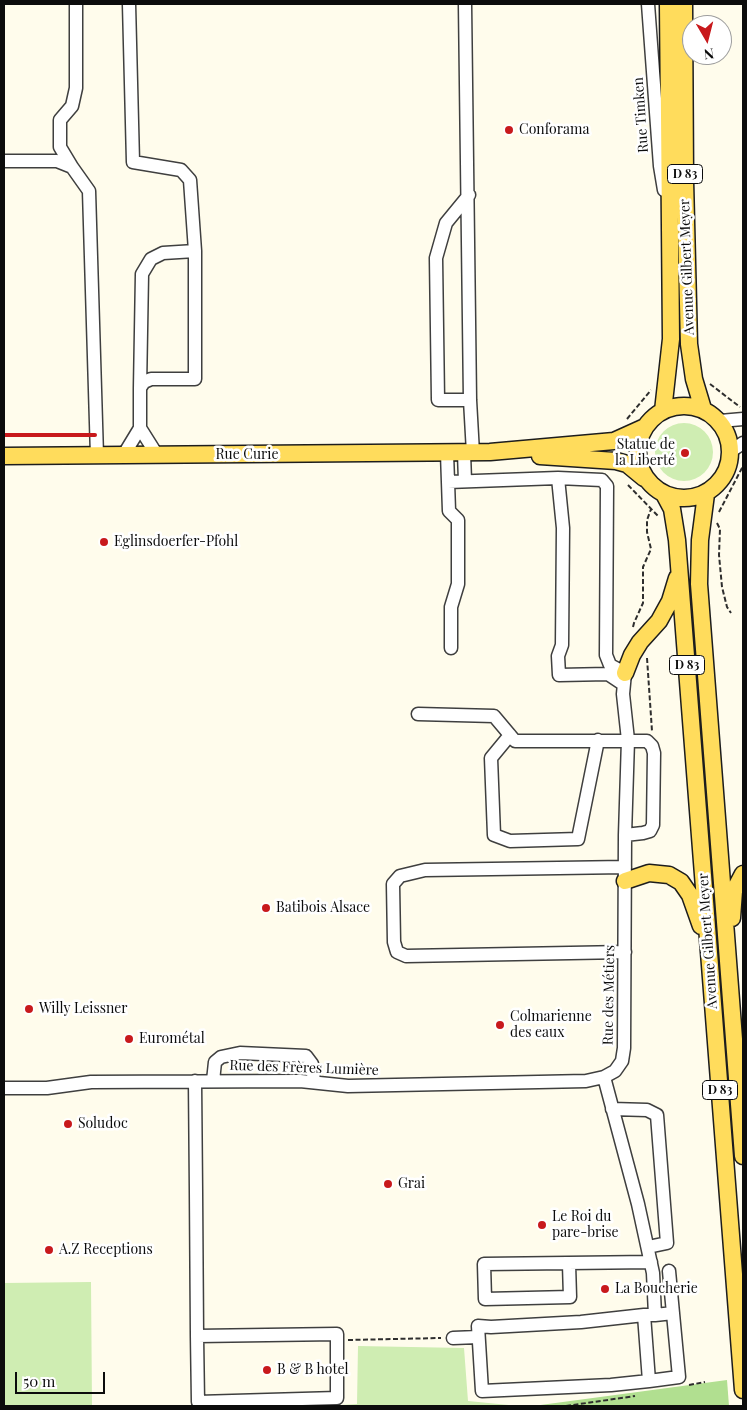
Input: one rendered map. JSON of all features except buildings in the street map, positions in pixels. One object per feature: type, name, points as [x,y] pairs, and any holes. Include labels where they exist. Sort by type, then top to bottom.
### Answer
[{"type":"main road","name":"Avenue Gilbert Meyer","points":[[663,411],[671,339],[668,4]]},
{"type":"main road","name":"Avenue Gilbert Meyer","points":[[684,4],[686,248],[689,344],[694,379],[703,409]]},
{"type":"main road","points":[[676,406],[690,406],[703,409],[720,421],[737,447],[725,476],[706,494],[692,498],[678,498],[664,494],[650,483],[641,471],[638,456],[639,441],[645,427],[663,411],[676,406]]},
{"type":"main road","name":"Rue Curie","points":[[4,456],[468,453],[614,441],[645,427]]},
{"type":"main road","name":"Rue Curie","points":[[490,452],[616,461],[627,464],[650,483]]},
{"type":"main road","name":"Avenue Gilbert Meyer","points":[[664,494],[672,509],[675,522],[680,569],[743,1390]]},
{"type":"main road","name":"Avenue Gilbert Meyer","points":[[706,494],[700,540],[699,584],[743,1156]]},
{"type":"main road","points":[[624,678],[632,655],[640,642],[659,621],[670,601],[680,569]]},
{"type":"main road","points":[[625,874],[649,873],[669,875],[681,882],[690,895],[709,950]]},
{"type":"main road","points":[[728,970],[734,891],[743,874]]},
{"type":"street","points":[[76,4],[76,88],[72,106],[60,120],[60,147],[89,191],[97,456]]},
{"type":"street","points":[[129,4],[133,162],[181,170],[190,180],[195,251],[195,379],[151,379],[144,382],[140,388]]},
{"type":"street","points":[[465,4],[469,195],[470,400],[465,481]]},
{"type":"street","name":"Rue Timken","points":[[648,4],[660,166],[669,223]]},
{"type":"street","points":[[4,161],[57,162],[72,167]]},
{"type":"street","points":[[469,195],[446,223],[436,258],[438,400],[470,400]]},
{"type":"street","points":[[123,456],[140,428],[142,274],[151,259],[163,253],[195,251]]},
{"type":"street","points":[[720,421],[743,418]]},
{"type":"street","points":[[140,428],[157,455]]},
{"type":"street","points":[[447,453],[449,511],[458,520],[458,584],[451,607],[451,648]]},
{"type":"street","points":[[448,482],[558,478],[602,480],[607,486],[606,655],[610,665],[624,678]]},
{"type":"street","points":[[558,478],[559,501],[563,516],[562,645],[558,656],[559,675],[608,674],[624,678]]},
{"type":"street","name":"Rue des Métiers","points":[[604,1077],[615,1071],[622,1061],[624,1048],[625,835],[628,740],[624,678]]},
{"type":"street","points":[[418,714],[494,716],[515,741],[647,741],[652,746],[654,753],[653,825],[650,830],[643,833],[625,835]]},
{"type":"street","points":[[510,735],[491,758],[494,834],[510,841],[578,839],[598,740]]},
{"type":"street","points":[[625,874],[425,870],[400,876],[393,884],[394,942],[397,952],[406,956],[625,952]]},
{"type":"street","points":[[213,1081],[215,1062],[221,1057],[240,1053],[306,1056],[312,1064],[314,1082]]},
{"type":"street","points":[[604,1077],[653,1273],[649,1315],[649,1381]]},
{"type":"street","name":"Rue des Frères Lumière","points":[[4,1088],[47,1088],[91,1082],[300,1080],[348,1086],[415,1085],[474,1082],[586,1081],[604,1077]]},
{"type":"street","points":[[195,1081],[197,1336],[198,1402],[337,1398],[337,1334],[197,1336]]},
{"type":"street","points":[[612,1109],[647,1110],[657,1115],[667,1243],[648,1247]]},
{"type":"street","points":[[569,1264],[570,1297],[485,1299],[484,1264],[651,1262]]},
{"type":"street","points":[[669,1271],[673,1313],[679,1377],[611,1385],[482,1391],[478,1326],[491,1327],[581,1322],[673,1313]]},
{"type":"street","points":[[453,1338],[478,1337]]},
{"type":"path","points":[[694,379],[703,379],[743,409]]},
{"type":"path","points":[[627,420],[657,382],[666,382]]},
{"type":"path","points":[[731,613],[726,607],[722,587],[719,555],[720,529],[716,518],[743,466]]},
{"type":"path","points":[[625,481],[664,522],[675,522]]},
{"type":"path","points":[[337,1341],[453,1338]]},
{"type":"green space","points":[[684,423],[695,425],[708,436],[713,452],[711,463],[700,476],[684,481],[673,479],[660,468],[655,452],[657,441],[668,428]]},
{"type":"green space","points":[[91,1282],[92,1406],[4,1406],[4,1283]]},
{"type":"green space","points":[[358,1346],[464,1348],[468,1401],[519,1406],[324,1406],[357,1404]]},
{"type":"green space","points":[[727,1380],[729,1406],[533,1406]]},
{"type":"railway","points":[[4,435],[95,435]]},
{"type":"place","name":"Conforama","points":[[509,130]]},
{"type":"place","name":"Statue de la Liberté","points":[[685,453]]},
{"type":"place","name":"Eglinsdoerfer-Pfohl","points":[[104,542]]},
{"type":"place","name":"Batibois Alsace","points":[[266,908]]},
{"type":"place","name":"Willy Leissner","points":[[29,1009]]},
{"type":"place","name":"Colmarienne des eaux","points":[[500,1025]]},
{"type":"place","name":"Eurométal","points":[[129,1039]]},
{"type":"place","name":"Soludoc","points":[[68,1124]]},
{"type":"place","name":"Grai","points":[[388,1184]]},
{"type":"place","name":"Le Roi du pare-brise","points":[[542,1225]]},
{"type":"place","name":"A.Z Receptions","points":[[49,1250]]},
{"type":"place","name":"La Boucherie","points":[[605,1289]]},
{"type":"place","name":"B & B hotel","points":[[267,1370]]}]
